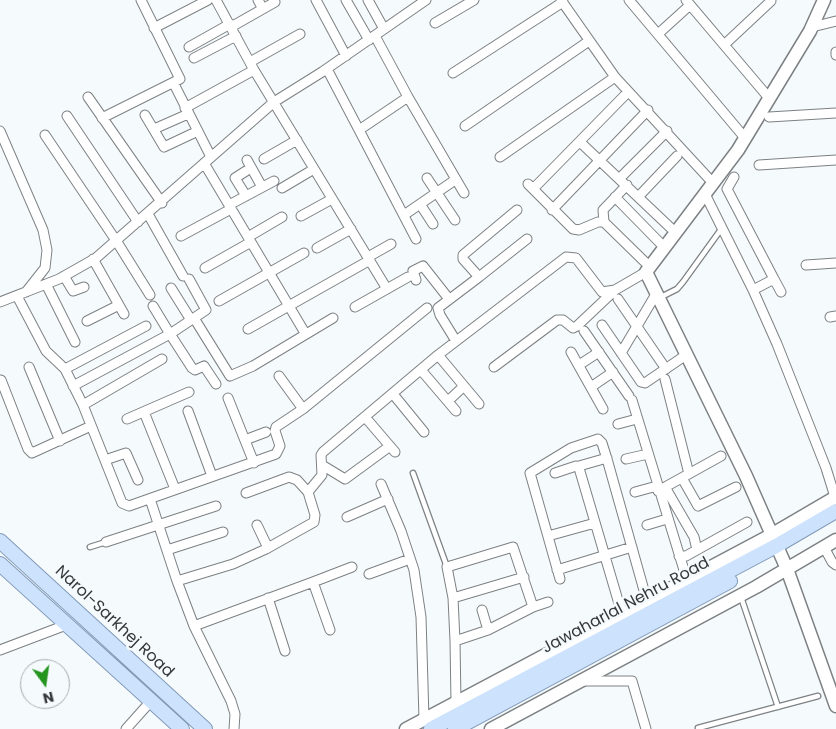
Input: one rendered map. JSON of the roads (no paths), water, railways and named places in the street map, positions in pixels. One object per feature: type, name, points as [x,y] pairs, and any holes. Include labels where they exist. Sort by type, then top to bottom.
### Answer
[{"type":"main road","name":"Jawaharlal Nehru Road","points":[[428,724],[836,512]]},
{"type":"main road","name":"Jawaharlal Nehru Road","points":[[455,729],[775,545],[836,522]]},
{"type":"main road","name":"Narol-Sarkhej Road","points":[[0,541],[205,729]]},
{"type":"main road","name":"Narol-Sarkhej Road","points":[[0,564],[182,729]]},
{"type":"main road","points":[[69,627],[84,618]]},
{"type":"street","points":[[102,118],[174,84],[180,77],[141,0]]},
{"type":"street","points":[[154,28],[208,0]]},
{"type":"street","points":[[258,0],[263,9]]},
{"type":"street","points":[[316,0],[346,56]]},
{"type":"street","points":[[346,0],[372,38],[464,193]]},
{"type":"street","points":[[368,0],[384,29]]},
{"type":"street","points":[[0,302],[64,276],[117,242],[274,102],[372,38],[416,3],[426,0]]},
{"type":"street","points":[[435,23],[474,0]]},
{"type":"street","points":[[629,0],[745,138]]},
{"type":"street","points":[[494,367],[557,320],[562,320],[573,328],[577,326],[648,270],[745,138],[812,27],[824,0]]},
{"type":"street","points":[[219,1],[252,66],[387,289]]},
{"type":"street","points":[[453,73],[562,1],[615,77],[648,110],[713,183]]},
{"type":"street","points":[[724,45],[771,1]]},
{"type":"street","points":[[189,47],[275,2]]},
{"type":"street","points":[[658,34],[688,2],[769,98]]},
{"type":"street","points":[[812,27],[836,21]]},
{"type":"street","points":[[154,129],[186,111],[300,34]]},
{"type":"street","points":[[194,58],[236,36]]},
{"type":"street","points":[[465,126],[589,41]]},
{"type":"street","points":[[327,69],[416,239]]},
{"type":"street","points":[[500,157],[615,77]]},
{"type":"street","points":[[174,84],[186,111],[211,157]]},
{"type":"street","points":[[604,222],[598,222],[575,230],[530,187],[580,142],[628,92]]},
{"type":"street","points":[[88,97],[162,202]]},
{"type":"street","points":[[359,130],[408,97]]},
{"type":"street","points":[[552,210],[648,110]]},
{"type":"street","points":[[769,117],[836,113]]},
{"type":"street","points":[[145,115],[166,147],[198,132]]},
{"type":"street","points":[[67,116],[138,222]]},
{"type":"street","points":[[0,131],[44,230],[47,250],[45,268],[21,294]]},
{"type":"street","points":[[667,131],[623,181],[614,197],[603,210],[604,222],[648,270],[657,296],[746,476],[787,569],[836,706]]},
{"type":"street","points":[[45,135],[150,295]]},
{"type":"street","points":[[264,158],[297,140]]},
{"type":"street","points":[[580,142],[676,233]]},
{"type":"street","points":[[639,196],[677,156]]},
{"type":"street","points":[[247,160],[262,187]]},
{"type":"street","points":[[759,165],[836,160]]},
{"type":"street","points":[[204,163],[305,334]]},
{"type":"street","points":[[282,188],[314,169]]},
{"type":"street","points":[[246,171],[235,178],[246,196]]},
{"type":"street","points":[[427,178],[455,220]]},
{"type":"street","points":[[734,178],[728,189],[781,292]]},
{"type":"street","points":[[404,215],[456,180]]},
{"type":"street","points":[[181,236],[274,181]]},
{"type":"street","points":[[406,729],[428,724],[456,702],[687,580],[775,545],[836,497],[794,386],[753,290],[705,194]]},
{"type":"street","points":[[614,197],[664,248]]},
{"type":"street","points":[[301,216],[332,199]]},
{"type":"street","points":[[420,204],[433,224]]},
{"type":"street","points":[[478,277],[463,259],[463,255],[517,210]]},
{"type":"street","points":[[73,386],[170,334],[206,308],[148,214]]},
{"type":"street","points":[[205,268],[250,240],[282,217]]},
{"type":"street","points":[[317,248],[351,229]]},
{"type":"street","points":[[456,341],[438,308],[526,240]]},
{"type":"street","points":[[248,329],[392,244]]},
{"type":"street","points":[[219,301],[304,253]]},
{"type":"street","points":[[308,492],[322,475],[322,452],[438,355],[566,257],[576,258],[602,292],[616,294],[665,374],[685,476],[698,506],[736,487]]},
{"type":"street","points":[[93,259],[124,314]]},
{"type":"street","points":[[806,265],[836,264]]},
{"type":"street","points":[[355,307],[387,289],[412,279],[413,271],[419,266],[423,266],[449,299]]},
{"type":"street","points":[[64,276],[73,291],[84,287]]},
{"type":"street","points":[[753,290],[774,279]]},
{"type":"street","points":[[46,284],[75,342]]},
{"type":"street","points":[[171,288],[230,376],[253,366],[333,318]]},
{"type":"street","points":[[21,294],[46,351],[65,369],[83,405],[124,505],[129,506],[254,463],[279,452],[280,446],[275,429],[303,409],[427,308]]},
{"type":"street","points":[[605,361],[620,352],[657,296]]},
{"type":"street","points":[[87,322],[119,305]]},
{"type":"street","points":[[153,306],[192,368],[196,370],[204,366],[216,384]]},
{"type":"street","points":[[602,325],[641,382],[649,382],[665,374],[686,355]]},
{"type":"street","points":[[65,369],[146,326]]},
{"type":"street","points":[[584,331],[630,398],[660,488],[667,519],[687,580]]},
{"type":"street","points":[[571,352],[602,408]]},
{"type":"street","points":[[578,365],[599,352]]},
{"type":"street","points":[[438,355],[479,404]]},
{"type":"street","points":[[83,405],[162,359]]},
{"type":"street","points":[[29,367],[60,441]]},
{"type":"street","points":[[421,370],[456,410]]},
{"type":"street","points":[[591,387],[613,372]]},
{"type":"street","points":[[279,376],[303,409]]},
{"type":"street","points":[[1,380],[30,452],[35,452],[92,426]]},
{"type":"street","points":[[448,401],[464,386]]},
{"type":"street","points":[[127,419],[189,392]]},
{"type":"street","points":[[393,394],[424,432]]},
{"type":"street","points":[[228,398],[254,463]]},
{"type":"street","points":[[188,411],[212,476]]},
{"type":"street","points":[[144,412],[175,490]]},
{"type":"street","points":[[322,465],[344,480],[393,449],[365,417]]},
{"type":"street","points":[[618,424],[637,419]]},
{"type":"street","points":[[245,440],[266,432]]},
{"type":"street","points":[[632,547],[558,574],[531,481],[532,471],[571,448],[595,439],[602,443],[648,601]]},
{"type":"street","points":[[105,460],[126,453],[138,480]]},
{"type":"street","points":[[626,459],[648,454]]},
{"type":"street","points":[[635,492],[660,488],[721,456]]},
{"type":"street","points":[[555,473],[607,458]]},
{"type":"street","points":[[579,466],[622,614]]},
{"type":"street","points":[[177,580],[233,564],[268,548],[314,522],[315,515],[308,492],[297,480],[289,477],[246,493]]},
{"type":"street","points":[[381,484],[410,559],[421,617],[428,724]]},
{"type":"street","points":[[660,488],[694,537],[697,550]]},
{"type":"street","points":[[150,499],[166,550],[194,626],[231,700],[235,714],[234,729]]},
{"type":"street","points":[[347,517],[388,499]]},
{"type":"street","points":[[106,542],[216,506]]},
{"type":"street","points":[[647,525],[667,519]]},
{"type":"street","points":[[679,556],[686,556],[747,522]]},
{"type":"street","points":[[548,536],[595,523]]},
{"type":"street","points":[[257,525],[268,548]]},
{"type":"street","points":[[166,550],[223,532]]},
{"type":"street","points":[[491,729],[741,595],[836,540]]},
{"type":"street","points":[[456,702],[455,641],[452,598],[447,567],[514,547],[534,607]]},
{"type":"street","points":[[824,547],[832,562],[836,565]]},
{"type":"street","points":[[369,574],[410,559]]},
{"type":"street","points":[[194,626],[352,567]]},
{"type":"street","points":[[452,598],[524,577]]},
{"type":"street","points":[[313,582],[330,630]]},
{"type":"street","points":[[268,598],[285,651]]},
{"type":"street","points":[[455,641],[488,630],[548,602]]},
{"type":"street","points":[[482,610],[488,630]]},
{"type":"street","points":[[0,650],[69,627]]},
{"type":"street","points":[[578,682],[632,681],[646,729]]},
{"type":"street","points":[[126,729],[151,701]]},
{"type":"lane","points":[[657,296],[677,288],[683,282],[722,228]]},
{"type":"lane","points":[[413,473],[447,567]]},
{"type":"lane","points":[[90,547],[106,542]]},
{"type":"lane","points":[[741,595],[778,707]]},
{"type":"lane","points":[[698,728],[818,696]]}]
